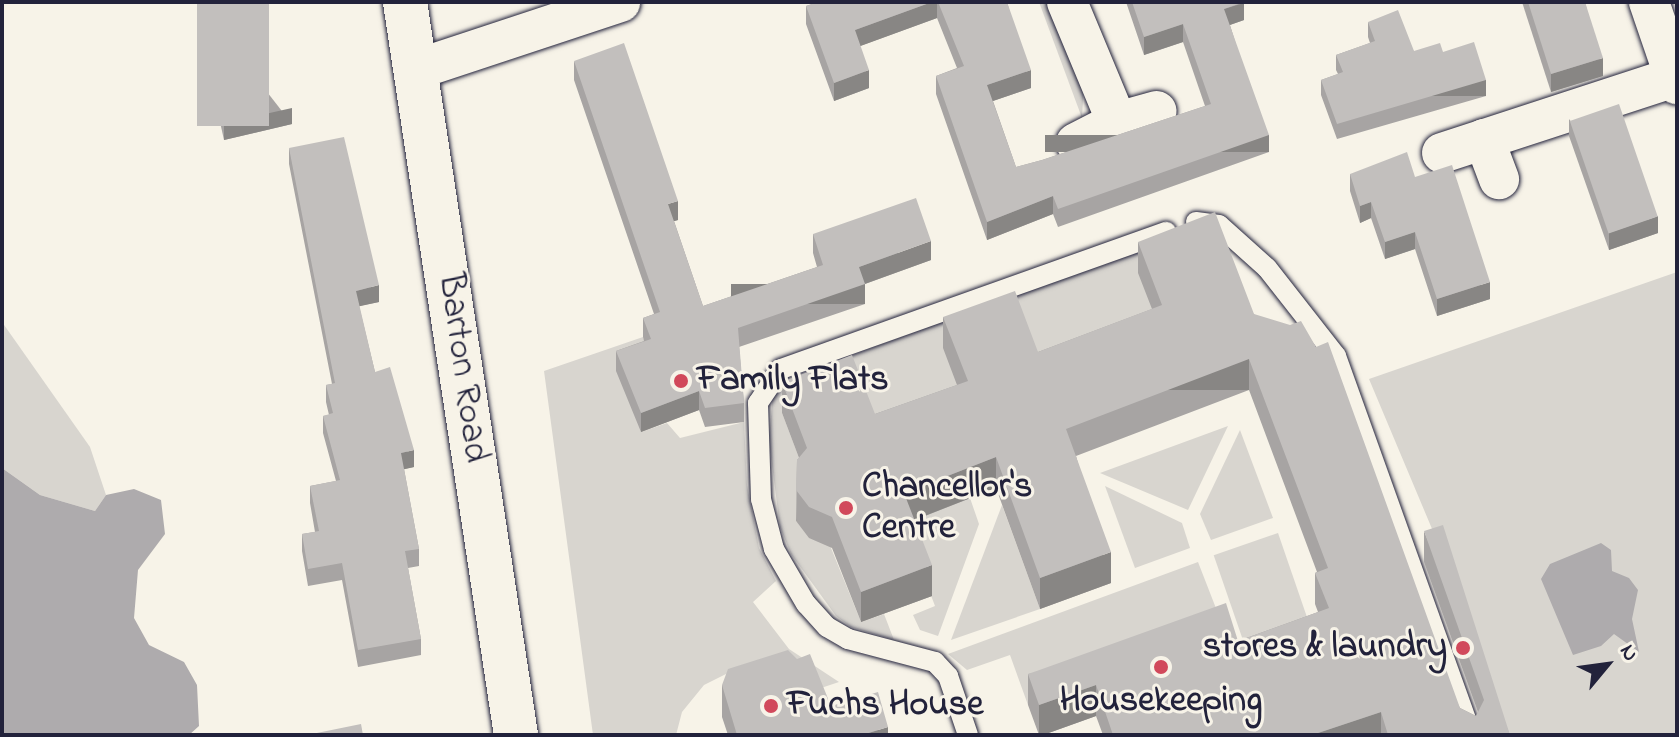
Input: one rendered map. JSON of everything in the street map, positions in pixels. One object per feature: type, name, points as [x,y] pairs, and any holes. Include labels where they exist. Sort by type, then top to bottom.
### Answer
[{"type":"main road","name":"Barton Road","points":[[405,2],[418,69],[516,735]]},
{"type":"street","points":[[418,69],[620,2]]},
{"type":"street","points":[[1067,2],[1117,122]]},
{"type":"street","points":[[1442,153],[1676,80],[1649,2]]},
{"type":"street","points":[[1076,143],[1117,122],[1157,111]]},
{"type":"street","points":[[1484,139],[1499,179]]},
{"type":"lane","points":[[968,735],[948,676],[935,662],[848,639],[827,627],[806,604],[774,549],[761,499],[758,403],[781,369],[1199,221],[1219,225],[1267,268],[1336,356],[1472,735]]},
{"type":"shaded area","points":[[1039,2],[1057,2],[1084,80],[1082,118]]},
{"type":"shaded area","points":[[1196,227],[1162,336],[875,445],[802,398],[794,377]]},
{"type":"shaded area","points":[[1677,272],[1677,735],[1500,735],[1443,555],[1369,379]]},
{"type":"shaded area","points":[[2,322],[90,447],[106,495],[95,511],[40,495],[2,468]]},
{"type":"shaded area","points":[[643,337],[651,358],[641,432],[667,423],[680,438],[744,422],[747,485],[759,548],[776,581],[753,602],[789,649],[839,682],[821,688],[740,667],[704,685],[682,712],[676,735],[593,735],[544,371]]},
{"type":"shaded area","points":[[782,381],[793,409],[782,413],[807,479],[797,491],[796,521],[810,538],[829,543],[861,622],[884,614],[894,640],[851,627],[836,616],[791,554],[780,527],[769,441],[773,393]]},
{"type":"shaded area","points":[[1228,426],[1188,510],[1100,473]]},
{"type":"shaded area","points":[[1240,430],[1273,518],[1211,540],[1200,514]]},
{"type":"shaded area","points":[[2,468],[40,495],[95,511],[106,495],[134,489],[161,500],[165,534],[138,570],[134,618],[149,645],[184,662],[197,685],[199,726],[189,735],[2,735]]},
{"type":"shaded area","points":[[1105,486],[1182,523],[1190,548],[1135,568]]},
{"type":"shaded area","points":[[970,498],[979,524],[938,636],[920,630],[913,615],[935,606],[904,524]]},
{"type":"shaded area","points":[[1002,505],[1040,609],[951,640]]},
{"type":"shaded area","points":[[1278,533],[1309,623],[1245,645],[1214,555]]},
{"type":"shaded area","points":[[1601,543],[1611,550],[1612,571],[1629,578],[1638,590],[1632,619],[1639,652],[1614,634],[1601,646],[1573,655],[1541,579],[1550,564]]},
{"type":"shaded area","points":[[1198,562],[1226,634],[1028,705],[1010,655],[967,670],[948,654]]},
{"type":"building","points":[[197,2],[269,2],[269,126],[197,126]]},
{"type":"building","points":[[818,2],[932,2],[855,30],[869,70],[834,83],[806,6]]},
{"type":"building","points":[[938,2],[1007,2],[1031,70],[987,85],[1016,167],[1211,104],[1183,24],[1144,37],[1132,2],[1244,2],[1224,9],[1269,135],[1058,209],[1053,196],[987,222],[936,76],[964,66]]},
{"type":"building","points":[[1528,2],[1585,2],[1603,58],[1551,74]]},
{"type":"building","points":[[1398,10],[1414,51],[1440,43],[1443,52],[1474,42],[1486,80],[1337,124],[1321,80],[1343,72],[1336,55],[1375,41],[1368,22]]},
{"type":"building","points":[[624,43],[678,201],[668,204],[703,306],[823,265],[813,234],[916,198],[931,241],[859,267],[865,284],[738,328],[744,403],[705,408],[699,391],[641,413],[616,351],[651,339],[643,318],[660,312],[574,61]]},
{"type":"building","points":[[1619,104],[1658,217],[1609,233],[1570,121]]},
{"type":"building","points":[[344,137],[379,285],[356,291],[375,372],[390,367],[414,450],[401,453],[419,549],[405,551],[421,639],[358,650],[342,563],[308,569],[302,534],[319,531],[310,486],[340,480],[323,416],[333,413],[326,385],[335,383],[289,148]]},
{"type":"building","points":[[1407,152],[1415,177],[1452,165],[1490,282],[1437,299],[1415,232],[1385,242],[1371,202],[1360,206],[1350,174]]},
{"type":"building","points":[[1215,212],[1254,314],[1290,325],[1301,321],[1316,347],[1328,342],[1460,708],[1476,716],[1484,700],[1424,531],[1443,525],[1510,735],[1388,735],[1381,712],[1312,735],[1113,735],[1096,685],[1039,705],[1028,674],[1226,603],[1238,641],[1329,608],[1315,573],[1328,568],[1249,359],[1066,429],[1111,552],[1040,578],[996,457],[904,493],[932,565],[861,592],[832,517],[809,507],[796,490],[797,460],[807,448],[782,382],[852,355],[875,414],[968,381],[943,317],[1015,291],[1038,352],[1162,305],[1138,242]]},
{"type":"building","points":[[788,650],[797,659],[810,654],[831,706],[878,692],[888,727],[862,735],[737,735],[722,685],[728,669]]},
{"type":"building","points":[[361,724],[363,735],[307,735]]},
{"type":"place","name":"Family Flats","points":[[681,381]]},
{"type":"place","name":"Chancellor's Centre","points":[[846,508]]},
{"type":"place","name":"stores & laundry","points":[[1463,648]]},
{"type":"place","name":"Housekeeping","points":[[1161,667]]},
{"type":"place","name":"Fuchs House","points":[[771,706]]}]
